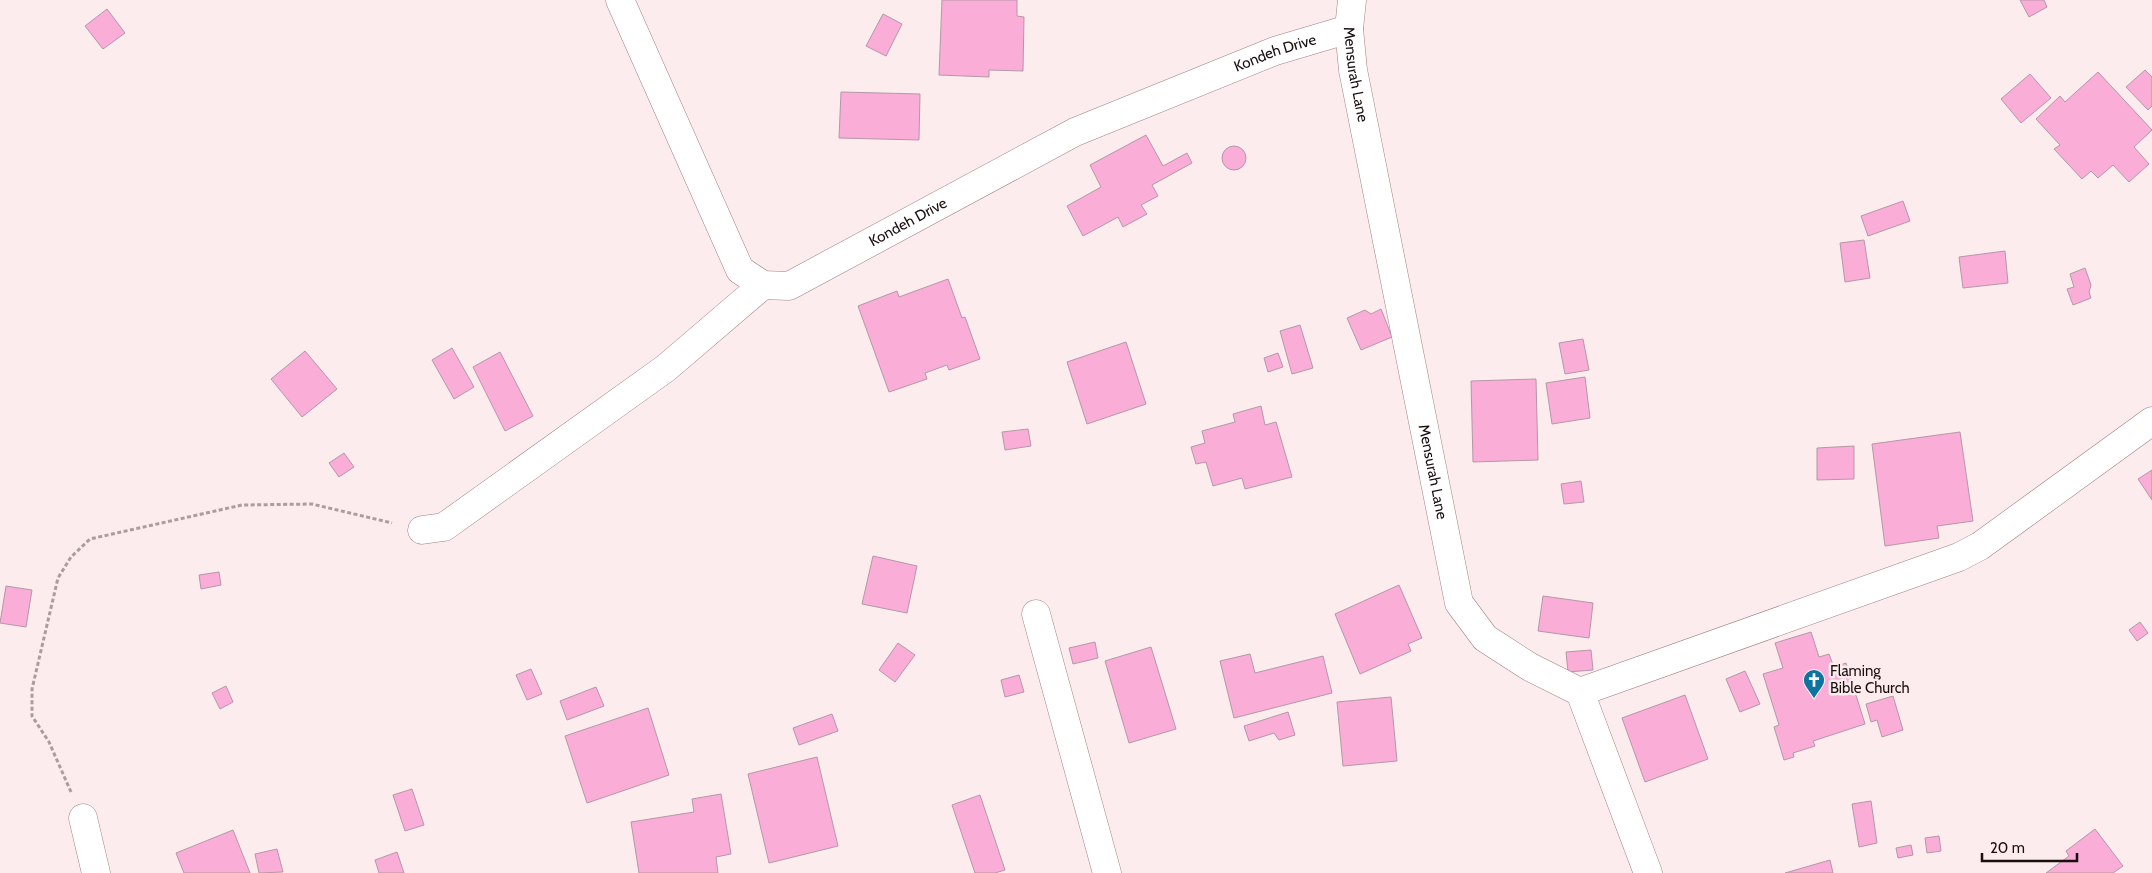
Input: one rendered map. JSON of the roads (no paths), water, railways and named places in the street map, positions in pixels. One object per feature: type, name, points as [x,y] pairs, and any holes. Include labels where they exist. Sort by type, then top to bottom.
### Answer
[{"type":"street","points":[[422,530],[444,527],[658,374],[763,285],[740,270],[620,0]]},
{"type":"street","name":"Mensurah Lane","points":[[1352,0],[1350,29],[1353,70],[1459,603],[1485,638],[1530,667],[1580,692]]},
{"type":"street","name":"Kondeh Drive","points":[[763,285],[789,286],[1075,132],[1275,51],[1350,29]]},
{"type":"street","points":[[1648,873],[1580,692],[1959,557],[1980,546],[2152,421]]},
{"type":"street","points":[[1036,614],[1107,873]]},
{"type":"street","points":[[83,818],[96,873]]},
{"type":"place","name":"Flaming Bible Church","points":[[1814,699]]}]
